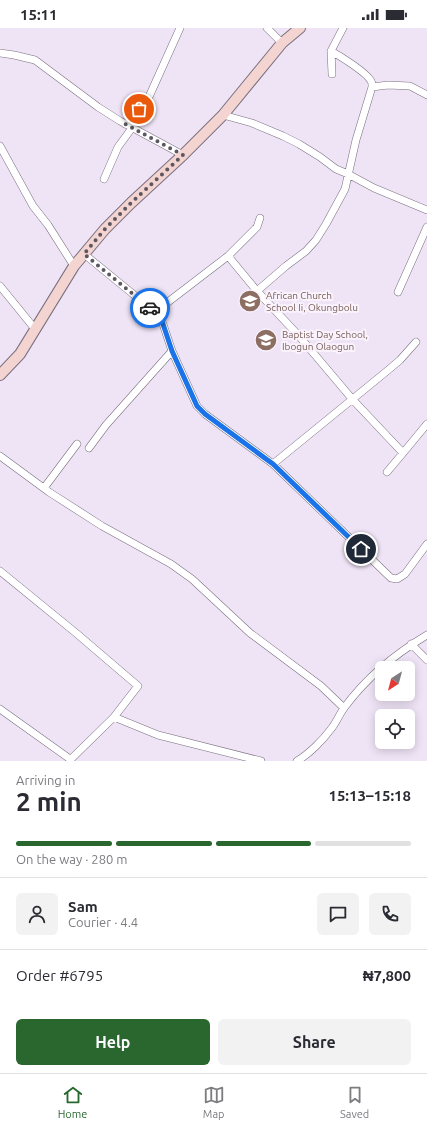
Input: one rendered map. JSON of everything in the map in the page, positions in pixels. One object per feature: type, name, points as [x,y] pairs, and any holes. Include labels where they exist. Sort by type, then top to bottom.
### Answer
[{"type":"main road","points":[[0,375],[20,354],[74,266],[105,229],[183,155],[223,114],[282,43],[300,28]]},
{"type":"street","points":[[125,124],[131,120],[148,99],[180,28]]},
{"type":"street","points":[[267,28],[282,43]]},
{"type":"street","points":[[332,74],[332,51],[343,28]]},
{"type":"street","points":[[257,291],[316,240],[345,189],[356,140],[372,87],[371,80],[332,51]]},
{"type":"street","points":[[0,53],[36,60],[98,107],[132,128],[183,155]]},
{"type":"street","points":[[372,87],[388,85],[410,86],[427,95]]},
{"type":"street","points":[[223,114],[252,123],[283,136],[304,147],[336,169],[374,188],[427,210]]},
{"type":"street","points":[[104,179],[118,147],[132,128]]},
{"type":"street","points":[[0,146],[33,206],[48,225],[74,266]]},
{"type":"street","points":[[155,312],[228,256],[257,226],[260,218]]},
{"type":"street","points":[[398,292],[427,227]]},
{"type":"street","points":[[84,254],[155,312],[163,324],[172,351],[197,406],[205,414],[273,464],[391,578],[397,579],[405,574],[427,544]]},
{"type":"street","points":[[228,256],[353,400],[404,453]]},
{"type":"street","points":[[0,286],[35,329]]},
{"type":"street","points":[[273,464],[400,360],[416,342]]},
{"type":"street","points":[[89,448],[106,425],[172,351]]},
{"type":"street","points":[[387,472],[427,424]]},
{"type":"street","points":[[44,488],[77,444]]},
{"type":"street","points":[[0,456],[44,488],[102,526],[171,564],[192,580],[250,633],[321,686],[344,708]]},
{"type":"street","points":[[0,571],[71,628],[138,686],[114,717],[69,760],[0,709]]},
{"type":"street","points":[[297,761],[312,750],[330,730],[344,708],[373,674],[411,644],[427,635]]},
{"type":"street","points":[[411,644],[427,660]]},
{"type":"street","points":[[114,717],[158,735],[261,761]]},
{"type":"way so far","points":[[139,109],[131,120],[125,124],[183,155],[131,203],[105,229],[84,254],[150,308]]},
{"type":"place","name":"African Church School Ii, Okungbolu","points":[[250,301]]},
{"type":"place","name":"Baptist Day School, Ibogun Olaogun","points":[[266,340]]},
{"type":"route","points":[[150,308],[155,312],[163,324],[172,351],[197,406],[205,414],[273,464],[361,549]]}]
